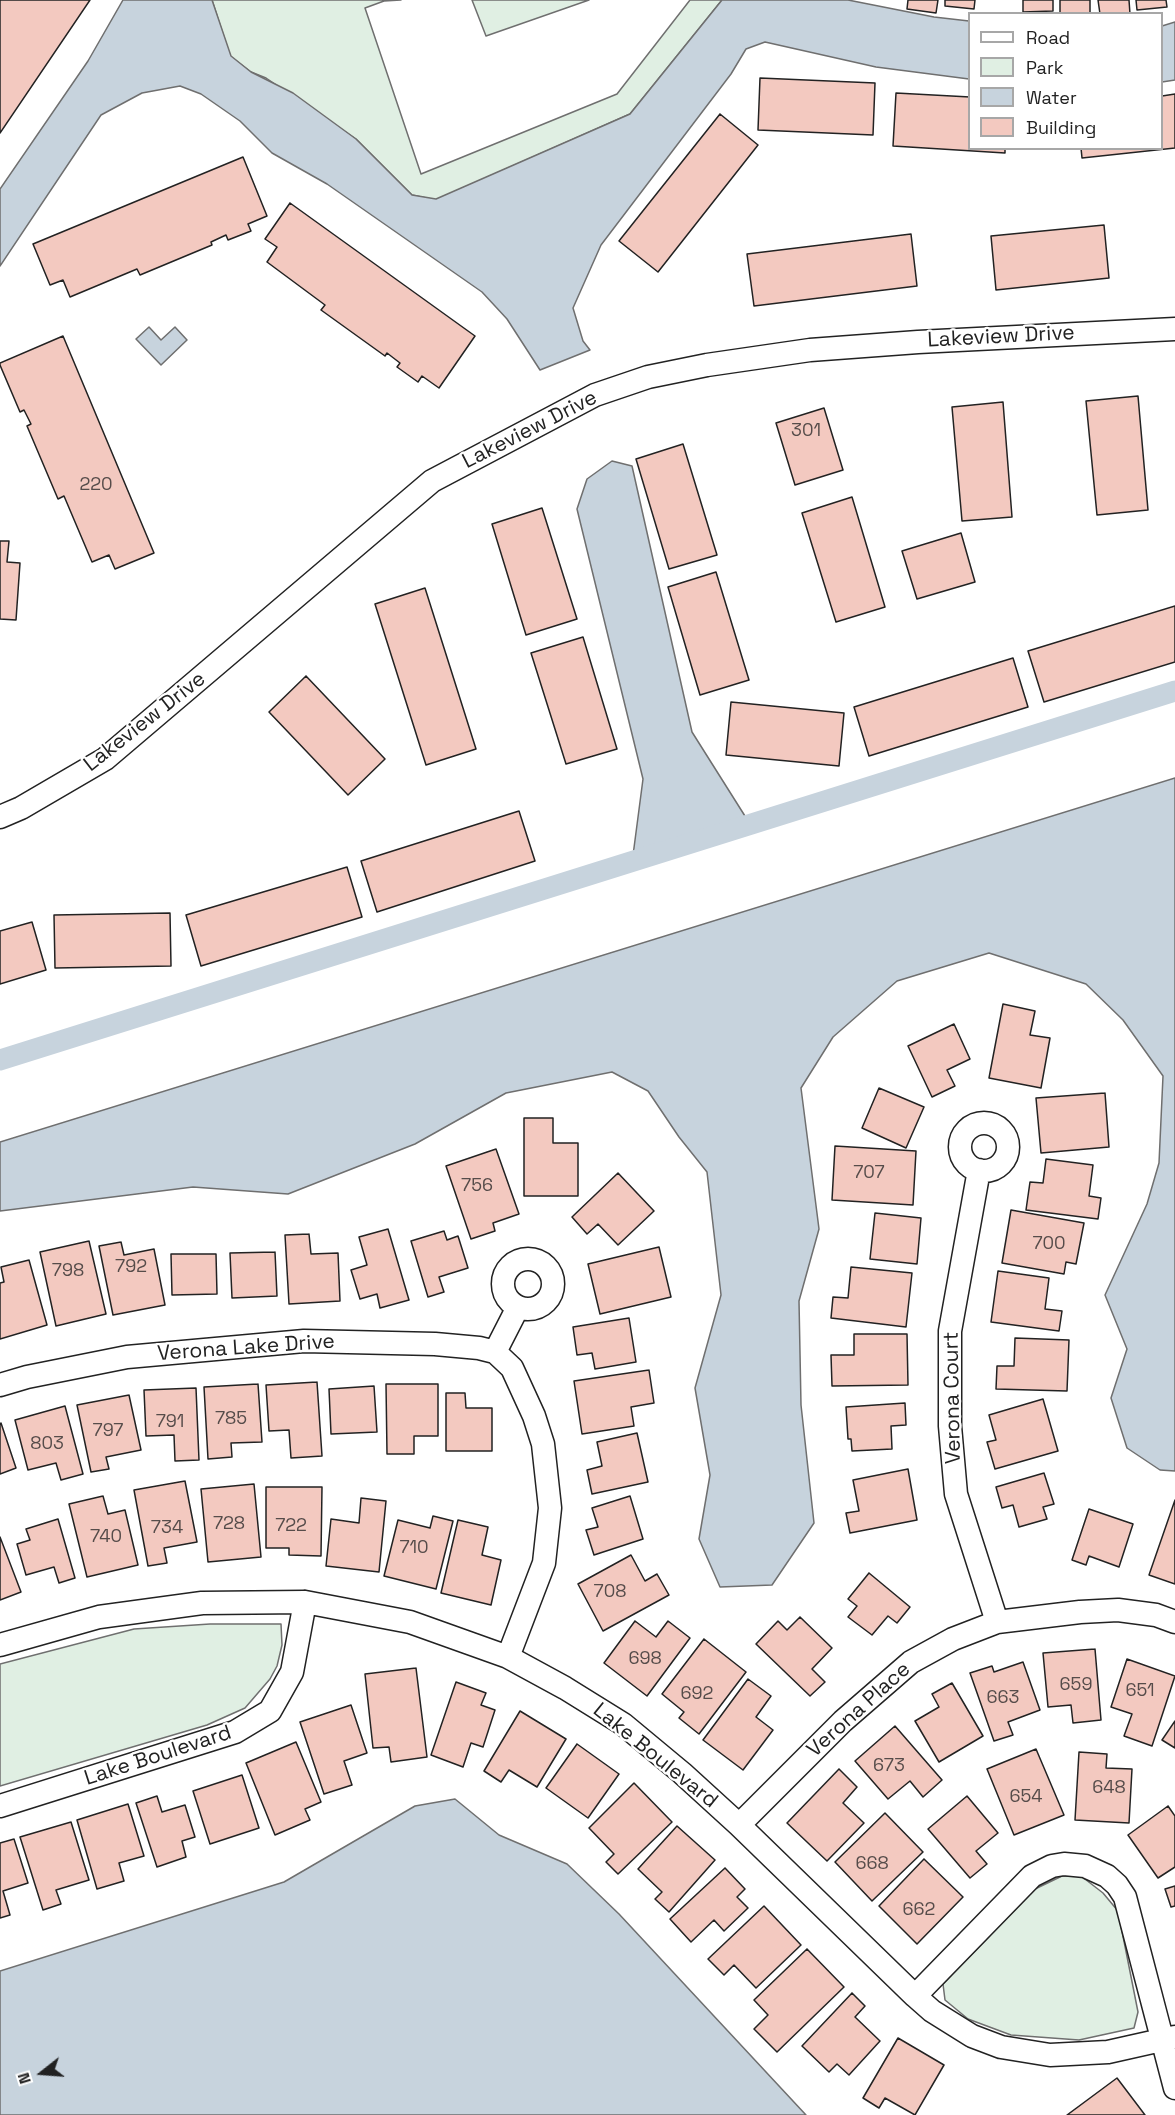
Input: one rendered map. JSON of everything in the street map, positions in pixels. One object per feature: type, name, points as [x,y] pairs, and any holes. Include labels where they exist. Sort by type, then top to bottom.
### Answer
[{"type":"street","name":"Lakeview Drive","points":[[0,817],[21,808],[105,759],[432,481],[595,394],[648,377],[707,365],[810,350],[1175,329]]},
{"type":"street","name":"Verona Court","points":[[979,1170],[950,1331],[950,1426],[956,1494],[998,1622]]},
{"type":"street","points":[[508,1657],[544,1563],[549,1508],[543,1444],[534,1416],[512,1368],[495,1352],[518,1307]]},
{"type":"street","name":"Verona Lake Drive","points":[[0,1385],[27,1377],[127,1357],[304,1341],[435,1344],[479,1348],[495,1352]]},
{"type":"street","name":"Lake Boulevard","points":[[0,1806],[235,1732],[270,1711],[292,1672],[305,1602]]},
{"type":"street","name":"Lake Boulevard","points":[[0,1645],[99,1617],[202,1603],[305,1602],[410,1622],[508,1657],[566,1688],[623,1724],[739,1825],[915,1996],[952,2025],[1000,2048],[1050,2055],[1108,2052],[1168,2039]]},
{"type":"street","name":"Verona Place","points":[[739,1825],[843,1721],[911,1662],[953,1639],[998,1622],[1080,1612],[1118,1610],[1156,1615],[1175,1622]]},
{"type":"street","points":[[915,1996],[1032,1876],[1052,1866],[1064,1864],[1085,1866],[1107,1876],[1125,1897],[1168,2039],[1175,2088]]},
{"type":"green space","points":[[212,0],[401,0],[384,1],[365,8],[421,174],[617,94],[690,0],[722,0],[630,114],[436,200],[412,195],[356,139],[266,78],[251,72],[230,56]]},
{"type":"green space","points":[[472,0],[589,0],[486,36]]},
{"type":"green space","points":[[210,1624],[281,1624],[282,1645],[277,1666],[270,1679],[245,1708],[207,1725],[0,1786],[0,1664],[134,1629]]},
{"type":"green space","points":[[1062,1876],[1081,1876],[1103,1893],[1118,1911],[1138,2012],[1134,2028],[1079,2040],[1011,2035],[968,2019],[945,2000],[943,1984],[1035,1889]]},
{"type":"water","points":[[123,0],[212,0],[231,56],[251,72],[293,93],[356,139],[412,195],[436,199],[630,114],[722,0],[848,0],[934,17],[968,21],[968,79],[876,67],[765,42],[746,49],[731,74],[601,245],[573,308],[583,341],[590,350],[540,370],[507,319],[482,292],[327,184],[272,153],[240,121],[201,94],[180,86],[142,93],[101,115],[0,266],[0,189],[88,61]]},
{"type":"water","points":[[1175,22],[1175,80],[1163,82],[1163,26]]},
{"type":"water","points":[[149,327],[161,340],[175,327],[187,340],[161,365],[136,339]]},
{"type":"water","points":[[612,461],[632,466],[692,732],[750,824],[632,863],[643,779],[577,509],[587,479]]},
{"type":"water","points":[[1175,778],[1175,1471],[1160,1470],[1127,1448],[1111,1398],[1127,1349],[1105,1295],[1147,1204],[1159,1163],[1163,1076],[1123,1020],[1086,984],[989,953],[897,981],[833,1037],[801,1088],[819,1229],[799,1301],[801,1405],[814,1523],[772,1585],[720,1587],[699,1539],[710,1475],[695,1388],[721,1295],[707,1172],[679,1137],[648,1091],[612,1072],[506,1093],[415,1144],[288,1194],[193,1187],[0,1211],[0,1142]]},
{"type":"water","points":[[455,1799],[499,1835],[567,1864],[619,1914],[806,2115],[0,2115],[0,1971],[284,1882],[415,1806]]},
{"type":"building","points":[[0,0],[90,0],[0,133]]},
{"type":"building","points":[[908,0],[938,0],[936,13],[907,9]]},
{"type":"building","points":[[945,0],[975,0],[974,9],[945,6]]},
{"type":"building","points":[[1023,0],[1053,0],[1053,11],[1023,12]]},
{"type":"building","points":[[1060,0],[1090,0],[1090,12],[1060,12]]},
{"type":"building","points":[[1098,0],[1129,0],[1130,12],[1100,12]]},
{"type":"building","points":[[1136,0],[1166,0],[1167,7],[1137,10]]},
{"type":"building","points":[[760,78],[875,83],[873,135],[758,130]]},
{"type":"building","points":[[896,93],[968,97],[968,150],[1005,150],[1005,153],[893,146]]},
{"type":"building","points":[[1175,94],[1175,148],[1163,149],[1163,96]]},
{"type":"building","points":[[720,114],[758,145],[658,272],[619,241]]},
{"type":"building","points":[[1081,150],[1156,150],[1082,158]]},
{"type":"building","points":[[243,157],[267,216],[248,224],[251,231],[228,240],[226,235],[211,242],[212,245],[140,275],[137,269],[70,297],[63,280],[50,285],[33,244]]},
{"type":"building","points":[[290,203],[475,336],[439,388],[422,376],[418,382],[397,367],[400,363],[387,353],[385,356],[321,310],[325,305],[267,262],[277,247],[265,239]]},
{"type":"building","points":[[1104,225],[1109,278],[996,290],[991,236]]},
{"type":"building","points":[[911,234],[917,286],[754,306],[747,254]]},
{"type":"building","points":[[63,336],[154,553],[115,569],[109,555],[92,562],[64,496],[58,499],[27,426],[31,424],[24,410],[20,412],[0,365],[0,363]]},
{"type":"building","points":[[1138,396],[1148,510],[1097,515],[1086,401]]},
{"type":"building","points":[[1003,402],[1012,517],[962,521],[952,407]]},
{"type":"building","points":[[824,408],[843,470],[795,485],[776,423]]},
{"type":"building","points":[[683,444],[717,555],[669,569],[636,459]]},
{"type":"building","points":[[852,497],[885,607],[836,622],[802,513]]},
{"type":"building","points":[[542,508],[577,619],[526,635],[492,524]]},
{"type":"building","points":[[961,533],[975,582],[917,599],[902,551]]},
{"type":"building","points":[[0,541],[9,541],[7,562],[20,563],[16,620],[0,619]]},
{"type":"building","points":[[716,572],[749,680],[700,695],[668,587]]},
{"type":"building","points":[[425,588],[476,749],[426,765],[375,604]]},
{"type":"building","points":[[1175,606],[1175,662],[1044,702],[1028,651]]},
{"type":"building","points":[[583,637],[617,749],[566,764],[531,653]]},
{"type":"building","points":[[1013,658],[1028,707],[869,756],[854,707]]},
{"type":"building","points":[[306,676],[385,759],[348,795],[269,712]]},
{"type":"building","points":[[731,702],[844,713],[839,766],[726,755]]},
{"type":"building","points":[[519,811],[535,861],[377,912],[361,861]]},
{"type":"building","points":[[347,867],[362,917],[201,966],[186,915]]},
{"type":"building","points":[[170,913],[171,966],[55,968],[54,915]]},
{"type":"building","points":[[32,922],[46,970],[0,984],[0,931]]},
{"type":"building","points":[[1003,1004],[1035,1011],[1030,1035],[1050,1038],[1041,1088],[989,1078]]},
{"type":"building","points":[[954,1024],[970,1059],[947,1070],[955,1086],[932,1097],[908,1046]]},
{"type":"building","points":[[879,1088],[924,1107],[906,1148],[862,1128]]},
{"type":"building","points":[[1105,1093],[1109,1147],[1041,1153],[1036,1098]]},
{"type":"building","points":[[524,1118],[553,1118],[553,1143],[578,1143],[578,1196],[524,1196]]},
{"type":"building","points":[[835,1146],[916,1151],[913,1205],[832,1200]]},
{"type":"building","points":[[496,1149],[519,1214],[493,1223],[495,1231],[471,1239],[446,1166]]},
{"type":"building","points":[[1046,1159],[1093,1165],[1089,1196],[1101,1198],[1098,1219],[1026,1210],[1030,1182],[1043,1183]]},
{"type":"building","points":[[618,1173],[654,1211],[618,1245],[598,1224],[587,1234],[572,1217]]},
{"type":"building","points":[[1011,1210],[1084,1223],[1076,1264],[1066,1262],[1064,1274],[1002,1263]]},
{"type":"building","points":[[875,1213],[921,1218],[917,1264],[870,1259]]},
{"type":"building","points":[[388,1229],[409,1300],[380,1308],[377,1294],[360,1299],[351,1270],[367,1265],[359,1237]]},
{"type":"building","points":[[444,1231],[447,1240],[458,1236],[468,1268],[439,1277],[444,1292],[428,1297],[411,1241]]},
{"type":"building","points":[[309,1234],[311,1254],[338,1253],[340,1301],[289,1304],[285,1235]]},
{"type":"building","points":[[89,1241],[106,1314],[56,1326],[40,1252]]},
{"type":"building","points":[[121,1242],[124,1255],[154,1249],[165,1305],[113,1315],[99,1246]]},
{"type":"building","points":[[659,1247],[671,1297],[600,1314],[588,1264]]},
{"type":"building","points":[[275,1252],[277,1296],[232,1298],[230,1253]]},
{"type":"building","points":[[171,1254],[216,1254],[217,1294],[172,1295]]},
{"type":"building","points":[[29,1260],[47,1325],[0,1339],[0,1283],[4,1282],[1,1267]]},
{"type":"building","points":[[851,1267],[912,1273],[906,1327],[831,1318],[833,1297],[848,1298]]},
{"type":"building","points":[[998,1271],[1049,1278],[1045,1309],[1062,1311],[1059,1331],[991,1322]]},
{"type":"building","points":[[629,1318],[636,1362],[595,1369],[592,1353],[577,1355],[573,1327]]},
{"type":"building","points":[[854,1334],[907,1334],[908,1385],[832,1386],[831,1355],[854,1355]]},
{"type":"building","points":[[1015,1338],[1069,1340],[1067,1391],[996,1389],[997,1366],[1014,1366]]},
{"type":"building","points":[[649,1370],[654,1403],[631,1407],[634,1426],[582,1434],[574,1381]]},
{"type":"building","points":[[317,1382],[322,1456],[291,1458],[289,1430],[269,1431],[266,1385]]},
{"type":"building","points":[[258,1384],[262,1442],[231,1443],[232,1457],[208,1459],[204,1387]]},
{"type":"building","points":[[386,1384],[438,1384],[438,1436],[414,1436],[414,1454],[387,1454]]},
{"type":"building","points":[[374,1386],[377,1432],[331,1434],[329,1389]]},
{"type":"building","points":[[196,1388],[199,1460],[175,1461],[174,1435],[146,1436],[144,1390]]},
{"type":"building","points":[[446,1393],[465,1393],[466,1408],[492,1408],[492,1451],[446,1451]]},
{"type":"building","points":[[129,1395],[141,1450],[106,1457],[109,1469],[91,1472],[77,1405]]},
{"type":"building","points":[[1043,1399],[1058,1451],[995,1469],[987,1442],[996,1440],[989,1415]]},
{"type":"building","points":[[905,1403],[906,1425],[891,1426],[892,1449],[852,1451],[851,1439],[848,1439],[846,1407]]},
{"type":"building","points":[[65,1406],[83,1474],[61,1480],[56,1463],[28,1470],[15,1420]]},
{"type":"building","points":[[0,1424],[16,1468],[0,1474]]},
{"type":"building","points":[[637,1433],[648,1482],[592,1494],[587,1470],[602,1466],[597,1442]]},
{"type":"building","points":[[908,1469],[917,1520],[850,1533],[846,1513],[859,1511],[853,1480]]},
{"type":"building","points":[[1044,1473],[1054,1504],[1043,1507],[1047,1519],[1019,1527],[1013,1505],[1002,1508],[996,1487]]},
{"type":"building","points":[[185,1481],[197,1542],[164,1548],[167,1563],[148,1566],[134,1490]]},
{"type":"building","points":[[254,1484],[261,1557],[208,1562],[201,1489]]},
{"type":"building","points":[[266,1487],[322,1487],[321,1556],[289,1555],[289,1548],[266,1548]]},
{"type":"building","points":[[103,1496],[108,1514],[125,1510],[138,1565],[87,1577],[69,1504]]},
{"type":"building","points":[[630,1496],[643,1539],[594,1555],[586,1530],[598,1527],[592,1508]]},
{"type":"building","points":[[361,1498],[386,1501],[379,1572],[326,1566],[331,1519],[359,1523]]},
{"type":"building","points":[[1175,1500],[1175,1584],[1149,1575]]},
{"type":"building","points":[[1089,1509],[1133,1524],[1119,1567],[1089,1556],[1086,1565],[1072,1560]]},
{"type":"building","points":[[433,1516],[453,1521],[436,1589],[384,1576],[398,1520],[430,1528]]},
{"type":"building","points":[[58,1519],[75,1578],[59,1583],[54,1567],[26,1575],[17,1544],[30,1540],[26,1529]]},
{"type":"building","points":[[458,1520],[488,1527],[482,1555],[501,1560],[491,1605],[441,1593]]},
{"type":"building","points":[[0,1537],[21,1592],[0,1600]]},
{"type":"building","points":[[631,1555],[645,1581],[657,1574],[669,1595],[603,1631],[578,1584]]},
{"type":"building","points":[[869,1573],[910,1607],[897,1623],[888,1616],[872,1635],[848,1617],[857,1606],[848,1599]]},
{"type":"building","points":[[800,1617],[832,1648],[812,1669],[825,1682],[810,1696],[756,1644],[778,1621],[787,1630]]},
{"type":"building","points":[[635,1621],[656,1637],[668,1621],[690,1638],[647,1696],[604,1663]]},
{"type":"building","points":[[704,1639],[746,1672],[699,1734],[679,1718],[684,1712],[662,1694]]},
{"type":"building","points":[[1095,1649],[1101,1720],[1073,1723],[1071,1705],[1048,1707],[1043,1653]]},
{"type":"building","points":[[1127,1659],[1175,1676],[1152,1746],[1124,1736],[1132,1714],[1111,1707]]},
{"type":"building","points":[[1023,1662],[1040,1710],[1008,1722],[1013,1735],[994,1741],[970,1673],[992,1666],[994,1672]]},
{"type":"building","points":[[416,1668],[427,1757],[391,1762],[389,1747],[373,1748],[365,1674]]},
{"type":"building","points":[[748,1679],[771,1696],[756,1717],[773,1730],[743,1770],[703,1740]]},
{"type":"building","points":[[456,1682],[486,1693],[481,1705],[495,1710],[483,1747],[471,1743],[463,1767],[431,1755]]},
{"type":"building","points":[[952,1683],[983,1736],[939,1762],[915,1721],[939,1707],[932,1694]]},
{"type":"building","points":[[351,1705],[367,1753],[344,1761],[352,1785],[324,1794],[300,1722]]},
{"type":"building","points":[[520,1711],[566,1739],[537,1787],[509,1770],[501,1782],[484,1771]]},
{"type":"building","points":[[1175,1721],[1175,1748],[1162,1740]]},
{"type":"building","points":[[895,1726],[942,1780],[923,1797],[910,1781],[888,1799],[855,1761]]},
{"type":"building","points":[[296,1742],[321,1802],[305,1809],[310,1820],[275,1835],[246,1763]]},
{"type":"building","points":[[577,1744],[619,1774],[588,1818],[546,1788]]},
{"type":"building","points":[[1036,1749],[1064,1815],[1014,1835],[987,1769]]},
{"type":"building","points":[[1079,1752],[1107,1754],[1106,1768],[1132,1769],[1129,1823],[1075,1820]]},
{"type":"building","points":[[839,1769],[857,1787],[843,1803],[864,1823],[827,1861],[787,1823]]},
{"type":"building","points":[[242,1775],[259,1828],[210,1844],[193,1791]]},
{"type":"building","points":[[634,1783],[672,1822],[618,1874],[606,1862],[614,1854],[589,1828]]},
{"type":"building","points":[[157,1796],[162,1812],[185,1805],[195,1837],[182,1841],[186,1857],[157,1867],[136,1803]]},
{"type":"building","points":[[967,1796],[998,1833],[976,1851],[987,1864],[970,1878],[928,1829]]},
{"type":"building","points":[[128,1804],[144,1856],[119,1863],[124,1881],[97,1889],[77,1820]]},
{"type":"building","points":[[1168,1806],[1175,1816],[1175,1867],[1158,1878],[1128,1835]]},
{"type":"building","points":[[885,1813],[923,1852],[872,1901],[835,1862]]},
{"type":"building","points":[[71,1822],[89,1880],[56,1890],[61,1904],[43,1910],[20,1837]]},
{"type":"building","points":[[677,1826],[715,1860],[669,1912],[655,1899],[662,1892],[638,1869]]},
{"type":"building","points":[[14,1839],[28,1883],[3,1891],[10,1915],[0,1918],[0,1843]]},
{"type":"building","points":[[924,1859],[963,1897],[917,1944],[879,1906]]},
{"type":"building","points":[[725,1868],[745,1889],[737,1897],[748,1908],[724,1931],[714,1920],[691,1942],[670,1919]]},
{"type":"building","points":[[1175,1886],[1175,1906],[1171,1907],[1165,1889]]},
{"type":"building","points":[[764,1906],[801,1945],[756,1988],[734,1965],[724,1975],[708,1959]]},
{"type":"building","points":[[807,1949],[844,1987],[777,2052],[754,2029],[768,2015],[754,2000]]},
{"type":"building","points":[[852,1993],[865,2006],[855,2017],[880,2041],[849,2075],[837,2064],[829,2072],[802,2046]]},
{"type":"building","points":[[898,2038],[944,2065],[915,2115],[885,2098],[879,2108],[863,2098]]},
{"type":"building","points":[[1117,2078],[1145,2115],[1067,2115]]},
{"type":"waterway","points":[[0,1060],[1175,691]]}]
